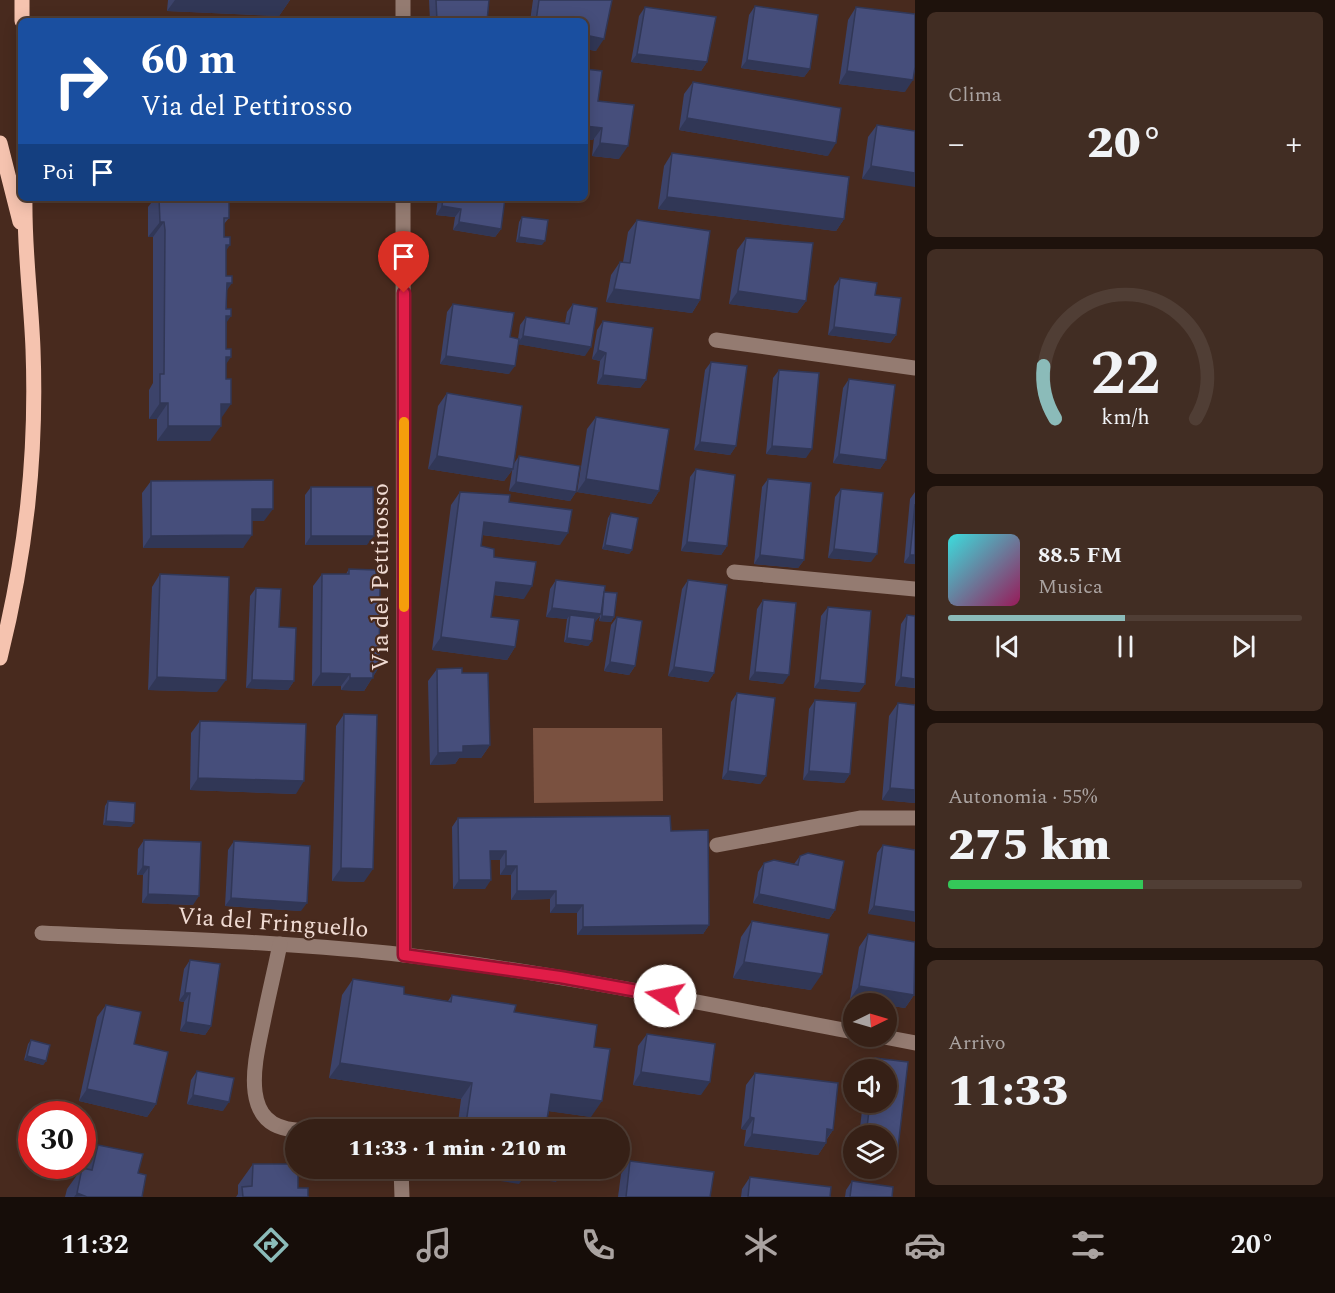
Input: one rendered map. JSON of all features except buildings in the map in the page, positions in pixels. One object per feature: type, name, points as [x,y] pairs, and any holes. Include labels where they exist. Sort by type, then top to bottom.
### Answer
[{"type":"main road","points":[[22,0],[22,18]]},
{"type":"main road","points":[[0,143],[24,239]]},
{"type":"main road","points":[[0,658],[23,549],[32,472],[33,348],[24,239],[25,201]]},
{"type":"street","points":[[403,0],[403,18]]},
{"type":"street","name":"Via del Pettirosso","points":[[404,201],[404,955]]},
{"type":"street","points":[[716,340],[915,368]]},
{"type":"street","points":[[734,572],[915,589]]},
{"type":"street","points":[[717,845],[860,818],[915,818]]},
{"type":"street","name":"Via del Fringuello","points":[[42,933],[280,944],[404,955],[560,977],[843,1030]]},
{"type":"street","points":[[280,944],[255,1061],[254,1083],[257,1102],[263,1113],[285,1128]]},
{"type":"street","points":[[897,1040],[915,1043]]},
{"type":"street","points":[[401,1179],[402,1197]]},
{"type":"shaded area","points":[[533,728],[662,728],[663,801],[534,803]]},
{"type":"slow traffic","points":[[404,422],[404,607]]},
{"type":"route","points":[[404,293],[404,955],[560,977],[665,996]]}]
